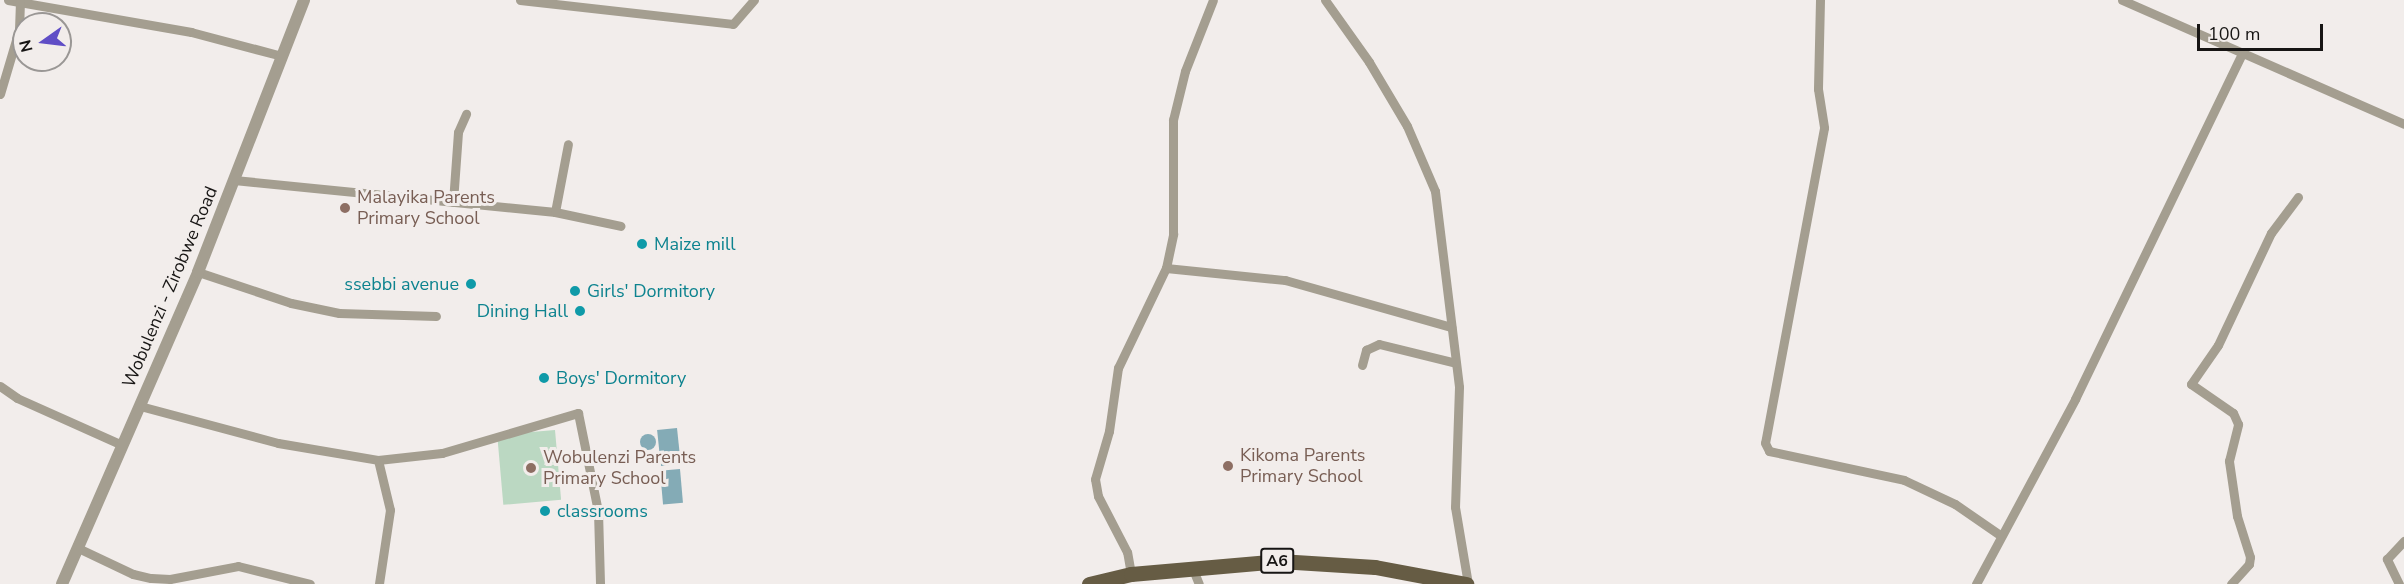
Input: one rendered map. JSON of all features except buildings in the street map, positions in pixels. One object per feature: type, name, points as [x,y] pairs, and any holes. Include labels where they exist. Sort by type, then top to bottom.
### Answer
[{"type":"main road","name":"A6","points":[[1098,583],[1131,574],[1263,562],[1344,565],[1467,584]]},
{"type":"street","points":[[8,0],[191,32],[282,56]]},
{"type":"street","name":"Wobulenzi - Zirobwe Road","points":[[62,584],[120,444],[140,406],[198,272],[304,0]]},
{"type":"street","points":[[520,0],[733,24],[754,0]]},
{"type":"street","points":[[1131,574],[1126,552],[1098,496],[1095,479],[1109,431],[1118,368],[1166,268],[1173,234],[1173,120],[1185,71],[1213,0]]},
{"type":"street","points":[[1325,0],[1369,62],[1407,126],[1435,191],[1456,363],[1455,507],[1467,584]]},
{"type":"street","points":[[1820,0],[1818,89],[1824,128],[1765,442],[1769,451],[1904,480],[1955,504],[2000,535]]},
{"type":"street","points":[[2122,0],[2404,124]]},
{"type":"street","points":[[0,94],[19,30],[20,2]]},
{"type":"street","points":[[1976,584],[2000,535],[2075,399],[2242,53]]},
{"type":"street","points":[[453,202],[458,132],[466,114]]},
{"type":"street","points":[[555,213],[568,144]]},
{"type":"street","points":[[234,180],[555,213],[621,226]]},
{"type":"street","points":[[2232,584],[2249,564],[2250,557],[2236,516],[2229,461],[2238,424],[2233,413],[2191,384],[2218,345],[2271,233],[2298,197]]},
{"type":"street","points":[[1166,268],[1285,280],[1451,327]]},
{"type":"street","points":[[198,272],[291,303],[339,313],[436,316]]},
{"type":"street","points":[[1362,365],[1366,350],[1379,344],[1456,363]]},
{"type":"street","points":[[0,386],[17,398],[120,444]]},
{"type":"street","points":[[140,406],[278,443],[378,460],[442,453],[578,413],[598,511],[600,584]]},
{"type":"street","points":[[378,460],[390,518],[379,584]]},
{"type":"street","points":[[2399,584],[2386,559],[2404,541]]},
{"type":"street","points":[[78,548],[133,574],[183,580],[238,566],[310,584]]},
{"type":"street","points":[[1192,567],[1199,584]]},
{"type":"green space","points":[[555,430],[561,500],[503,505],[497,435]]},
{"type":"water","points":[[677,428],[681,464],[661,466],[657,430]]},
{"type":"water","points":[[648,434],[656,442],[648,450],[640,442]]},
{"type":"water","points":[[680,469],[683,503],[663,505],[660,471]]},
{"type":"place","name":"Malayika Parents Primary School","points":[[345,208]]},
{"type":"place","name":"Maize mill","points":[[642,244]]},
{"type":"place","name":"ssebbi avenue","points":[[471,284]]},
{"type":"place","name":"Girls' Dormitory","points":[[575,291]]},
{"type":"place","name":"Dining Hall","points":[[580,311]]},
{"type":"place","name":"Boys' Dormitory","points":[[544,378]]},
{"type":"place","name":"Kikoma Parents Primary School","points":[[1228,466]]},
{"type":"place","name":"Wobulenzi Parents Primary School","points":[[531,468]]},
{"type":"place","name":"classrooms","points":[[545,511]]}]
